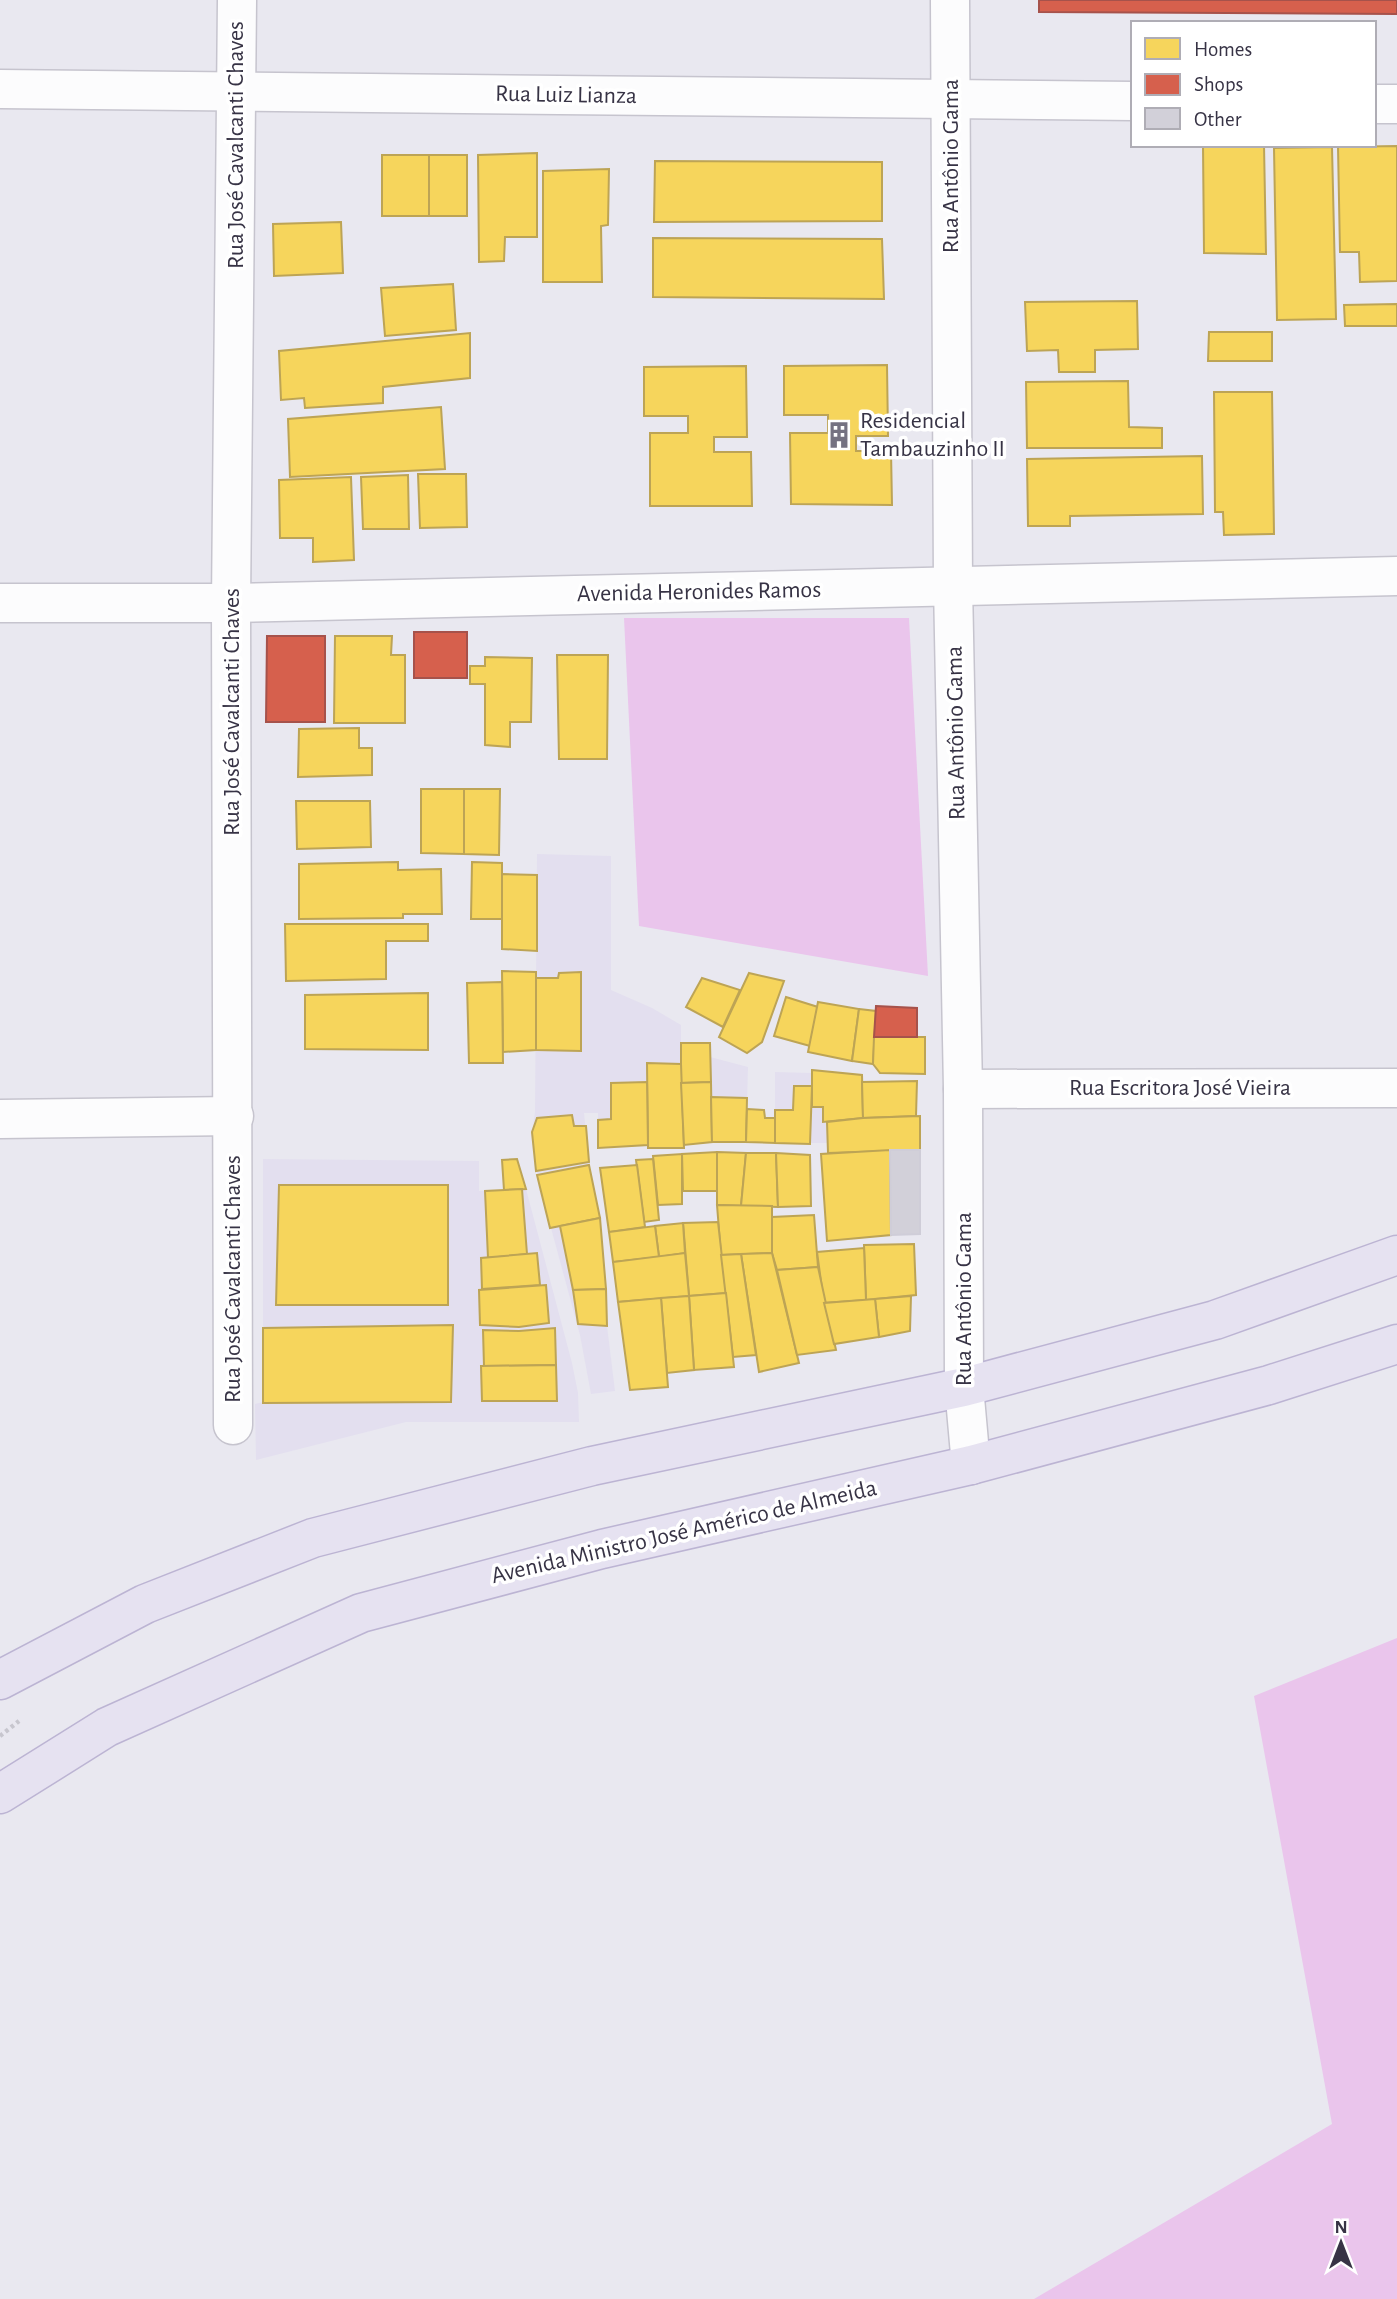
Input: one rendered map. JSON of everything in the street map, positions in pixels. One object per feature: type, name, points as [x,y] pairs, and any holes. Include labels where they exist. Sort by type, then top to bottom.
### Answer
[{"type":"main road","points":[[0,1680],[145,1604],[313,1538],[592,1466],[964,1387],[1215,1320],[1397,1255]]},
{"type":"main road","name":"Avenida Ministro José Américo de Almeida","points":[[0,1794],[107,1727],[361,1613],[602,1549],[971,1465],[1269,1385],[1397,1344]]},
{"type":"street","name":"Rua José Cavalcanti Chaves","points":[[233,1424],[231,603],[237,0]]},
{"type":"street","name":"Rua Antônio Gama","points":[[950,0],[953,585],[963,1089],[964,1387],[971,1465]]},
{"type":"street","name":"Rua Luiz Lianza","points":[[0,89],[1131,102]]},
{"type":"street","points":[[1376,104],[1397,104]]},
{"type":"street","name":"Avenida Heronides Ramos","points":[[0,603],[231,603],[1397,576]]},
{"type":"street","name":"Rua Escritora José Vieira","points":[[963,1089],[1397,1088]]},
{"type":"street","points":[[0,1119],[234,1116]]},
{"type":"shaded area","points":[[624,618],[909,618],[928,976],[639,926]]},
{"type":"shaded area","points":[[537,854],[611,856],[611,990],[652,1008],[681,1025],[681,1083],[648,1145],[598,1148],[598,1113],[584,1113],[589,1163],[602,1237],[607,1326],[615,1391],[591,1394],[580,1335],[539,1190],[532,1134],[535,1112]]},
{"type":"shaded area","points":[[710,1057],[748,1067],[746,1142],[712,1142]]},
{"type":"shaded area","points":[[812,1070],[862,1075],[863,1118],[827,1122],[827,1143],[775,1143],[775,1072],[811,1073]]},
{"type":"shaded area","points":[[263,1159],[479,1161],[479,1191],[526,1189],[572,1363],[578,1393],[579,1422],[406,1422],[256,1460],[255,1404],[263,1402]]},
{"type":"shaded area","points":[[1397,1638],[1397,2299],[1034,2299],[1332,2124],[1254,1696]]},
{"type":"building: Homes","points":[[1397,146],[1397,281],[1360,282],[1359,252],[1340,252],[1338,147]]},
{"type":"building: Homes","points":[[1203,147],[1264,147],[1266,254],[1204,253]]},
{"type":"building: Homes","points":[[1332,147],[1336,319],[1277,320],[1274,148]]},
{"type":"building: Homes","points":[[537,153],[537,237],[505,237],[504,261],[479,262],[478,155]]},
{"type":"building: Homes","points":[[382,155],[429,155],[429,216],[382,216]]},
{"type":"building: Homes","points":[[429,155],[467,155],[467,216],[429,216]]},
{"type":"building: Homes","points":[[655,161],[882,162],[882,221],[654,222]]},
{"type":"building: Homes","points":[[609,169],[608,225],[601,226],[602,282],[543,282],[543,171]]},
{"type":"building: Homes","points":[[341,222],[343,273],[274,276],[273,224]]},
{"type":"building: Homes","points":[[653,238],[882,239],[884,299],[653,297]]},
{"type":"building: Homes","points":[[453,284],[456,330],[385,336],[381,288]]},
{"type":"building: Homes","points":[[1137,301],[1138,349],[1095,350],[1095,372],[1059,372],[1058,350],[1027,351],[1025,302]]},
{"type":"building: Homes","points":[[1397,304],[1397,326],[1345,326],[1344,305]]},
{"type":"building: Homes","points":[[1209,332],[1272,332],[1272,361],[1208,361]]},
{"type":"building: Homes","points":[[470,333],[470,378],[383,387],[383,403],[305,408],[304,398],[281,400],[279,351]]},
{"type":"building: Homes","name":"Residencial Tambauzinho II","points":[[887,365],[888,436],[856,436],[856,451],[891,451],[892,505],[791,504],[790,433],[828,433],[828,415],[784,415],[784,366]]},
{"type":"building: Homes","points":[[746,366],[747,437],[714,437],[714,452],[751,452],[752,506],[650,506],[650,433],[688,433],[688,416],[644,416],[644,367]]},
{"type":"building: Homes","points":[[1128,381],[1129,427],[1162,428],[1162,448],[1027,448],[1026,382]]},
{"type":"building: Homes","points":[[1214,392],[1272,392],[1274,534],[1224,535],[1223,512],[1215,512]]},
{"type":"building: Homes","points":[[441,407],[445,469],[290,477],[288,419]]},
{"type":"building: Homes","points":[[1202,456],[1203,514],[1070,516],[1070,526],[1028,526],[1027,459]]},
{"type":"building: Homes","points":[[418,474],[466,474],[467,527],[420,528]]},
{"type":"building: Homes","points":[[408,475],[409,529],[363,529],[361,477]]},
{"type":"building: Homes","points":[[351,477],[354,560],[313,562],[313,538],[280,538],[279,480]]},
{"type":"building: Homes","points":[[335,636],[392,636],[391,655],[405,655],[405,723],[334,723]]},
{"type":"building: Homes","points":[[557,655],[608,655],[607,759],[559,759]]},
{"type":"building: Homes","points":[[485,657],[532,658],[531,722],[510,722],[510,747],[485,745],[485,684],[470,684],[470,666],[485,666]]},
{"type":"building: Homes","points":[[359,728],[359,748],[372,748],[372,775],[298,777],[299,729]]},
{"type":"building: Homes","points":[[421,789],[464,789],[464,854],[421,853]]},
{"type":"building: Homes","points":[[464,789],[500,789],[499,855],[464,854]]},
{"type":"building: Homes","points":[[296,801],[370,801],[371,847],[297,849]]},
{"type":"building: Homes","points":[[398,862],[398,870],[441,869],[442,914],[403,914],[403,918],[299,919],[299,864]]},
{"type":"building: Homes","points":[[472,862],[502,863],[502,919],[471,919]]},
{"type":"building: Homes","points":[[502,874],[537,875],[537,951],[502,949]]},
{"type":"building: Homes","points":[[285,924],[428,924],[428,941],[386,941],[386,979],[286,981]]},
{"type":"building: Homes","points":[[502,971],[536,972],[536,1050],[503,1052]]},
{"type":"building: Homes","points":[[581,972],[581,1051],[536,1050],[536,978],[558,978],[559,973]]},
{"type":"building: Homes","points":[[749,973],[784,981],[762,1042],[747,1053],[719,1037]]},
{"type":"building: Homes","points":[[702,978],[740,990],[723,1027],[686,1007]]},
{"type":"building: Homes","points":[[502,982],[503,1063],[469,1063],[467,983]]},
{"type":"building: Homes","points":[[428,993],[428,1050],[305,1049],[305,995]]},
{"type":"building: Homes","points":[[786,997],[818,1007],[810,1046],[774,1036]]},
{"type":"building: Homes","points":[[818,1002],[859,1009],[852,1061],[808,1052]]},
{"type":"building: Homes","points":[[859,1009],[876,1011],[873,1064],[852,1061]]},
{"type":"building: Homes","points":[[874,1037],[925,1037],[925,1074],[880,1073],[873,1064]]},
{"type":"building: Homes","points":[[681,1043],[710,1043],[711,1082],[681,1083]]},
{"type":"building: Homes","points":[[647,1063],[681,1064],[684,1148],[648,1148]]},
{"type":"building: Homes","points":[[812,1070],[862,1075],[863,1118],[823,1122],[823,1107],[812,1107]]},
{"type":"building: Homes","points":[[917,1081],[916,1116],[863,1118],[862,1082]]},
{"type":"building: Homes","points":[[647,1082],[648,1145],[598,1148],[598,1120],[611,1119],[611,1083]]},
{"type":"building: Homes","points":[[711,1082],[712,1142],[684,1145],[681,1083]]},
{"type":"building: Homes","points":[[794,1086],[812,1086],[810,1144],[775,1143],[775,1110],[793,1110]]},
{"type":"building: Homes","points":[[711,1097],[747,1098],[746,1142],[712,1142]]},
{"type":"building: Homes","points":[[747,1109],[764,1110],[765,1118],[775,1118],[775,1143],[746,1142]]},
{"type":"building: Homes","points":[[572,1115],[574,1126],[586,1126],[589,1162],[536,1171],[532,1132],[537,1118]]},
{"type":"building: Homes","points":[[920,1116],[920,1150],[828,1153],[827,1122]]},
{"type":"building: Homes","points":[[890,1150],[891,1235],[827,1241],[821,1154]]},
{"type":"building: Homes","points":[[717,1152],[746,1153],[741,1206],[717,1205]]},
{"type":"building: Homes","points":[[717,1152],[717,1191],[683,1191],[682,1154]]},
{"type":"building: Homes","points":[[746,1153],[776,1153],[778,1207],[741,1206]]},
{"type":"building: Homes","points":[[776,1153],[810,1155],[811,1206],[778,1207]]},
{"type":"building: Homes","points":[[682,1154],[682,1204],[658,1205],[653,1156]]},
{"type":"building: Homes","points":[[517,1159],[526,1189],[504,1190],[502,1160]]},
{"type":"building: Homes","points":[[653,1159],[659,1220],[644,1222],[636,1160]]},
{"type":"building: Homes","points":[[589,1165],[600,1218],[550,1228],[537,1175]]},
{"type":"building: Homes","points":[[637,1165],[645,1227],[609,1232],[600,1168]]},
{"type":"building: Homes","points":[[279,1185],[448,1185],[448,1305],[276,1305]]},
{"type":"building: Homes","points":[[522,1189],[527,1254],[488,1258],[485,1191]]},
{"type":"building: Homes","points":[[717,1205],[772,1206],[772,1253],[721,1255]]},
{"type":"building: Homes","points":[[814,1215],[818,1267],[777,1270],[772,1253],[772,1217]]},
{"type":"building: Homes","points":[[600,1218],[606,1289],[573,1290],[560,1226]]},
{"type":"building: Homes","points":[[718,1222],[726,1293],[689,1296],[683,1223]]},
{"type":"building: Homes","points":[[683,1223],[685,1253],[659,1257],[655,1226]]},
{"type":"building: Homes","points":[[655,1226],[659,1257],[613,1262],[609,1232]]},
{"type":"building: Homes","points":[[914,1244],[916,1295],[866,1300],[864,1245]]},
{"type":"building: Homes","points":[[864,1248],[866,1300],[824,1303],[817,1252]]},
{"type":"building: Homes","points":[[537,1253],[540,1285],[482,1289],[481,1258]]},
{"type":"building: Homes","points":[[685,1253],[689,1296],[618,1302],[613,1262]]},
{"type":"building: Homes","points":[[772,1253],[799,1363],[759,1372],[741,1254]]},
{"type":"building: Homes","points":[[741,1254],[756,1355],[733,1357],[721,1255]]},
{"type":"building: Homes","points":[[818,1267],[836,1350],[797,1355],[777,1270]]},
{"type":"building: Homes","points":[[546,1285],[549,1323],[519,1327],[480,1325],[479,1290]]},
{"type":"building: Homes","points":[[606,1289],[607,1326],[578,1324],[573,1290]]},
{"type":"building: Homes","points":[[726,1293],[734,1367],[694,1370],[689,1296]]},
{"type":"building: Homes","points":[[689,1296],[694,1370],[667,1373],[661,1298]]},
{"type":"building: Homes","points":[[911,1296],[910,1331],[879,1337],[875,1299]]},
{"type":"building: Homes","points":[[661,1298],[668,1387],[630,1390],[618,1302]]},
{"type":"building: Homes","points":[[875,1299],[879,1337],[834,1344],[824,1303]]},
{"type":"building: Homes","points":[[453,1325],[451,1402],[263,1403],[263,1328]]},
{"type":"building: Homes","points":[[555,1328],[556,1365],[484,1366],[483,1330]]},
{"type":"building: Homes","points":[[556,1365],[557,1401],[482,1401],[481,1366]]},
{"type":"building: Shops","points":[[1039,0],[1397,0],[1397,14],[1039,12]]},
{"type":"building: Shops","points":[[414,632],[467,632],[467,678],[414,678]]},
{"type":"building: Shops","points":[[267,636],[325,636],[325,722],[266,722]]},
{"type":"building: Shops","points":[[876,1006],[917,1008],[917,1037],[874,1037]]},
{"type":"building: Other","points":[[890,1150],[920,1150],[920,1234],[891,1235]]},
{"type":"place","name":"Residencial Tambauzinho II","points":[[839,435]]}]
